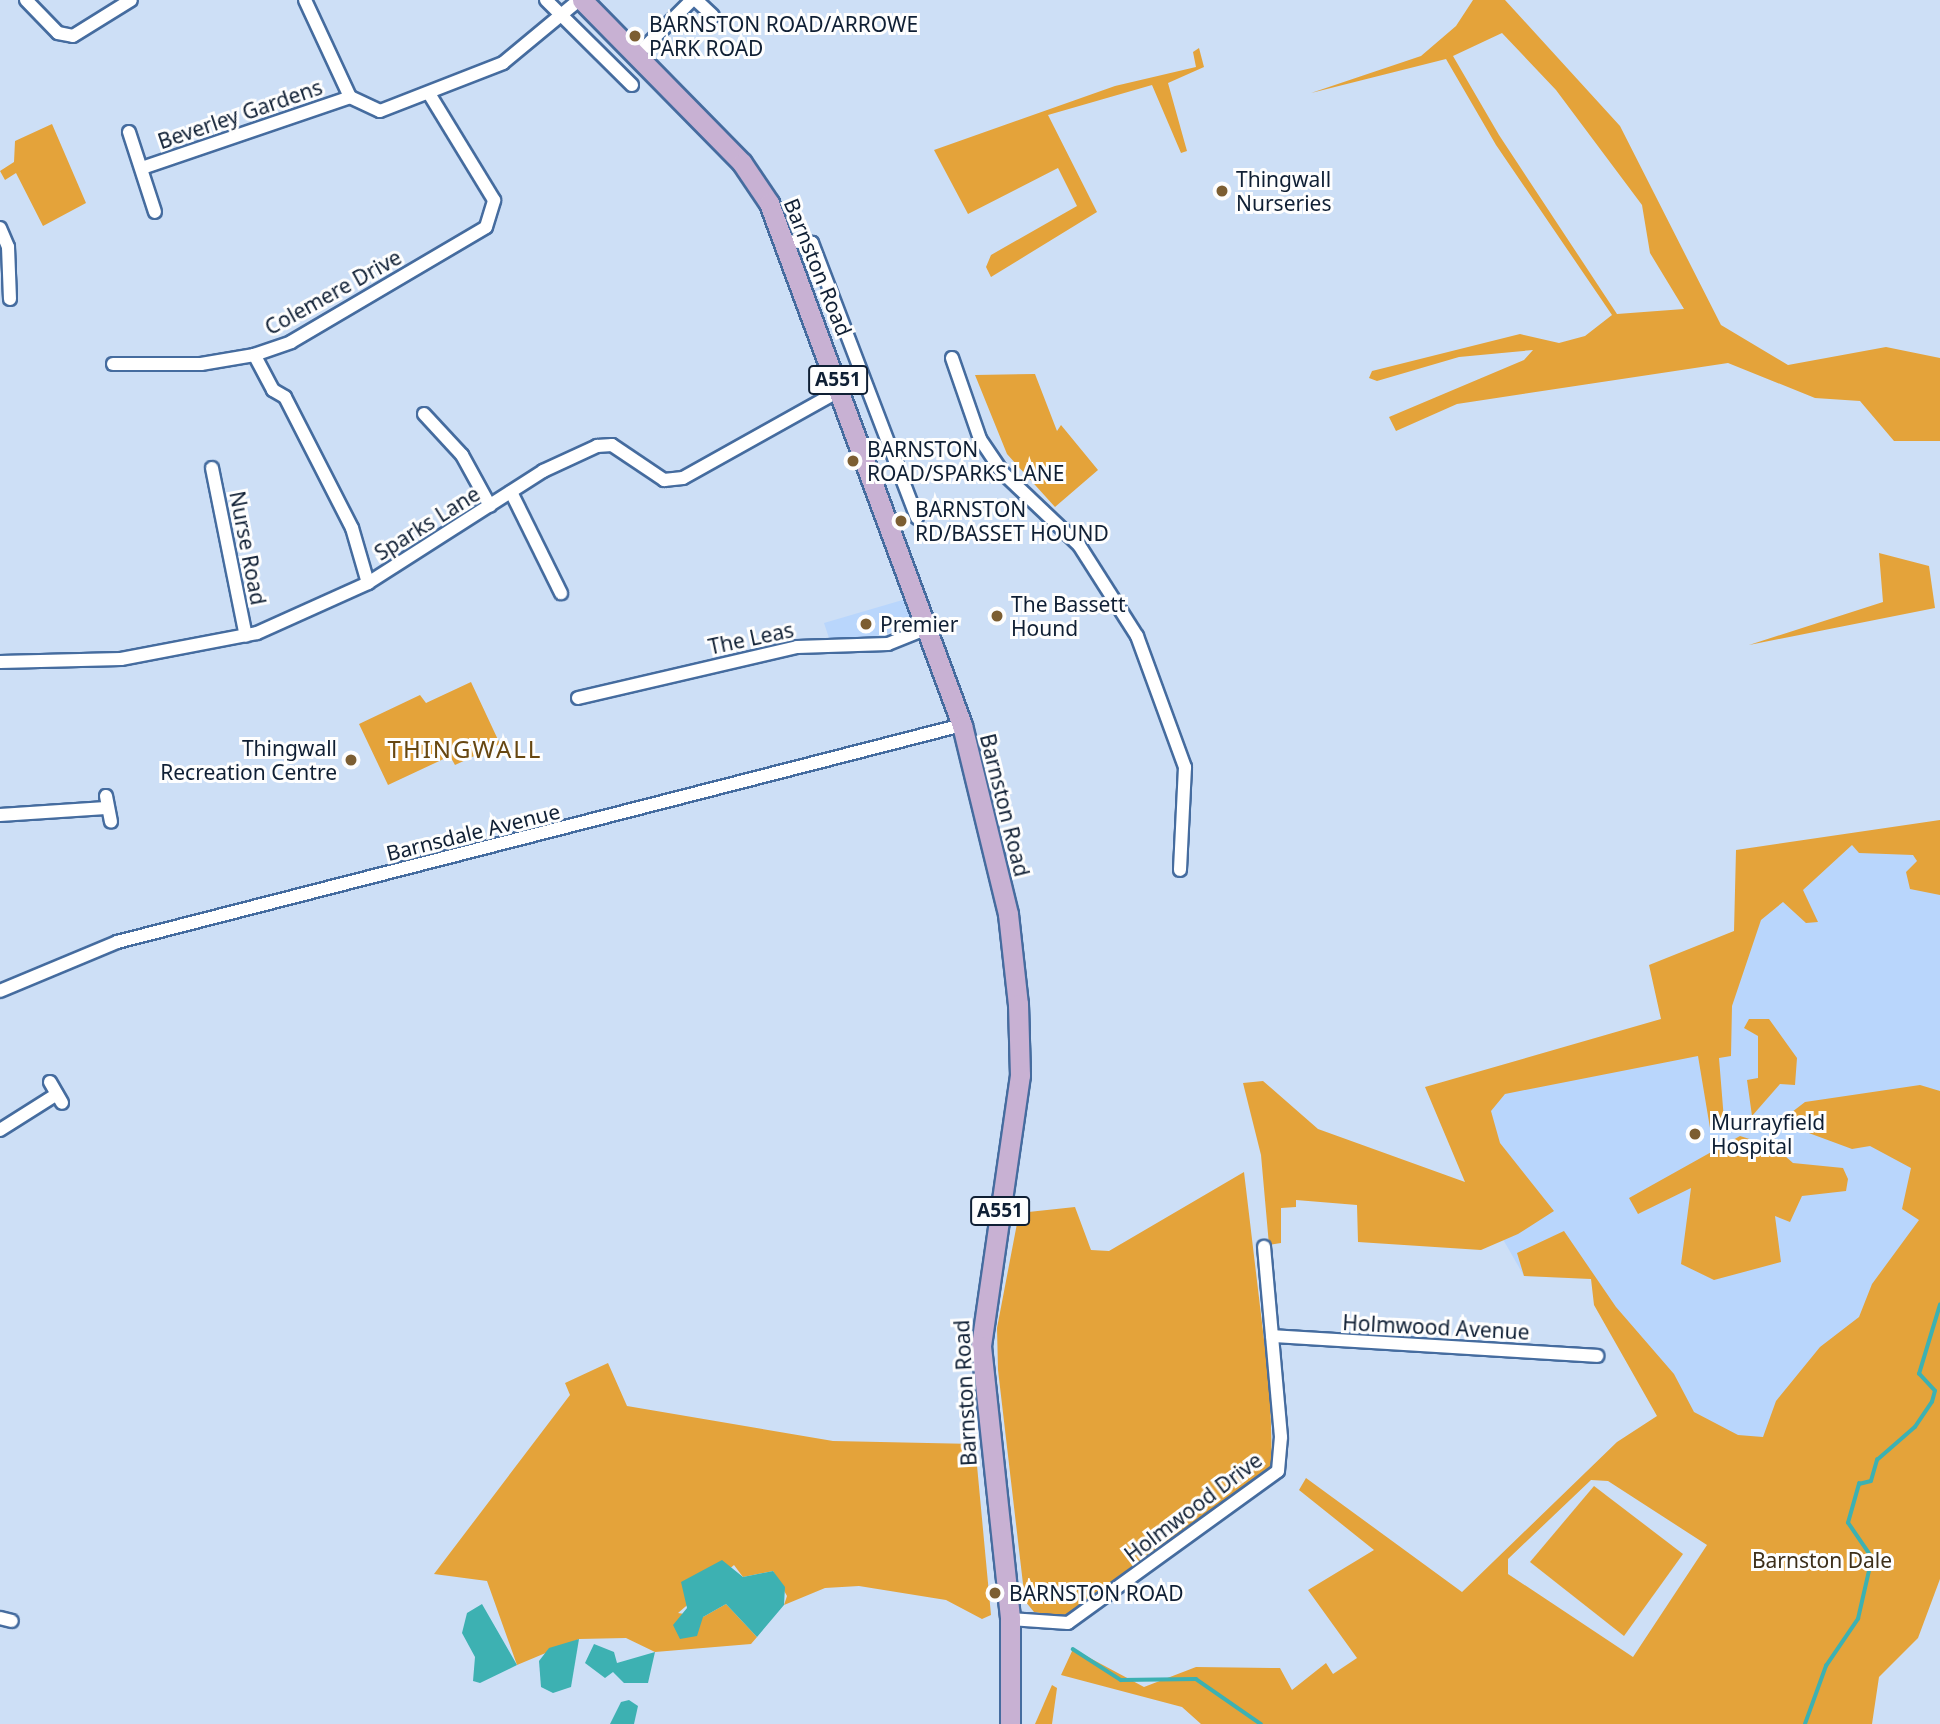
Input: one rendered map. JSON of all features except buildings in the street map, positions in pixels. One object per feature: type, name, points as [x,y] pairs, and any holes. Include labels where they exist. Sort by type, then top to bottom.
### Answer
[{"type":"main road","name":"Barnston Road","points":[[581,0],[742,163],[786,242],[931,626],[962,725],[1008,914],[1018,1004],[1020,1075],[981,1346],[1010,1619],[1010,1724]]},
{"type":"street","points":[[26,0],[58,33],[73,36],[131,0]]},
{"type":"street","points":[[305,0],[350,97],[380,111],[430,95],[503,63],[581,0]]},
{"type":"street","points":[[546,0],[632,85]]},
{"type":"street","points":[[637,55],[694,0],[713,16]]},
{"type":"street","name":"Colemere Drive","points":[[368,583],[352,528],[285,397],[273,390],[254,355],[291,342],[486,227],[494,200],[430,95]]},
{"type":"street","name":"Beverley Gardens","points":[[142,168],[350,97]]},
{"type":"street","name":"Beverley Gardens","points":[[129,132],[155,212]]},
{"type":"street","points":[[0,228],[8,247],[10,299]]},
{"type":"street","points":[[786,242],[812,243],[917,518]]},
{"type":"street","points":[[113,364],[201,364],[254,355]]},
{"type":"street","points":[[952,358],[980,439],[1002,472],[1079,545],[1137,636],[1185,768],[1181,870]]},
{"type":"street","name":"Sparks Lane","points":[[0,662],[121,659],[246,636],[368,583],[511,492],[597,446],[612,446],[664,480],[683,478],[842,389]]},
{"type":"street","points":[[424,414],[462,455],[490,506]]},
{"type":"street","name":"Nurse Road","points":[[212,468],[246,636]]},
{"type":"street","points":[[511,492],[561,593]]},
{"type":"street","name":"The Leas","points":[[578,698],[797,647],[888,644],[931,626]]},
{"type":"street","name":"Barnsdale Avenue","points":[[0,991],[117,942],[962,725]]},
{"type":"street","points":[[0,815],[106,802],[111,822]]},
{"type":"street","points":[[0,1130],[60,1099],[50,1082]]},
{"type":"street","name":"Holmwood Drive","points":[[1010,1619],[1068,1623],[1278,1471],[1272,1336],[1264,1247]]},
{"type":"street","name":"Holmwood Avenue","points":[[1272,1336],[1597,1356]]},
{"type":"shaded area","points":[[906,599],[910,619],[904,629],[861,640],[829,638],[824,623]]},
{"type":"shaded area","name":"Murrayfield Hospital","points":[[1940,837],[1940,1251],[1780,1472],[1726,1460],[1591,1279],[1524,1276],[1469,1180],[1430,1088],[1667,1026],[1735,943],[1740,855]]},
{"type":"shaded area","points":[[722,1560],[743,1577],[773,1571],[785,1587],[784,1605],[757,1637],[726,1604],[703,1617],[697,1636],[680,1639],[673,1625],[687,1608],[681,1582]]},
{"type":"shaded area","points":[[482,1604],[517,1665],[480,1683],[473,1681],[475,1657],[462,1633],[467,1613]]},
{"type":"shaded area","points":[[579,1639],[571,1687],[553,1693],[541,1687],[539,1661],[549,1648]]},
{"type":"shaded area","points":[[594,1644],[614,1652],[617,1663],[655,1652],[648,1683],[624,1683],[613,1672],[605,1678],[585,1663]]},
{"type":"shaded area","points":[[629,1700],[638,1706],[634,1724],[610,1724],[621,1702]]},
{"type":"green space","points":[[1473,0],[1505,0],[1620,126],[1721,325],[1788,365],[1886,347],[1940,358],[1940,441],[1894,441],[1860,401],[1815,398],[1728,363],[1457,404],[1396,431],[1389,417],[1524,360],[1533,350],[1459,357],[1377,381],[1369,378],[1372,371],[1520,334],[1559,343],[1585,336],[1612,315],[1496,145],[1446,59],[1311,93],[1421,56],[1456,26]],"holes":[[[1502,33],[1556,90],[1642,205],[1650,253],[1684,309],[1617,314],[1499,135],[1453,56]]]},
{"type":"green space","points":[[1199,48],[1204,67],[1168,83],[1187,151],[1181,153],[1152,85],[1048,115],[1097,212],[991,277],[986,267],[991,255],[1077,206],[1058,168],[968,214],[934,150],[1115,86],[1196,67],[1193,52]]},
{"type":"green space","points":[[52,124],[86,203],[43,226],[16,173],[5,180],[0,171],[14,162],[15,141]]},
{"type":"green space","points":[[1035,374],[1057,431],[1061,425],[1098,470],[1055,507],[1007,454],[975,375]]},
{"type":"green space","points":[[1879,553],[1929,566],[1935,608],[1749,645],[1883,602]]},
{"type":"green space","points":[[471,682],[500,744],[455,765],[450,756],[388,785],[359,724],[420,695],[426,703]]},
{"type":"green space","points":[[1940,820],[1940,895],[1910,889],[1906,872],[1917,861],[1913,855],[1859,853],[1852,845],[1803,890],[1818,922],[1806,923],[1783,902],[1761,920],[1732,1006],[1731,1056],[1719,1058],[1724,1120],[1710,1128],[1698,1056],[1505,1094],[1491,1111],[1500,1143],[1554,1211],[1518,1234],[1481,1250],[1358,1242],[1357,1205],[1296,1200],[1296,1207],[1281,1208],[1281,1243],[1269,1245],[1261,1155],[1243,1083],[1263,1081],[1318,1129],[1465,1182],[1425,1087],[1661,1019],[1649,965],[1734,931],[1736,850]]},
{"type":"green space","points":[[1749,1019],[1769,1019],[1797,1058],[1795,1085],[1780,1084],[1752,1116],[1747,1080],[1758,1078],[1758,1036],[1744,1028]]},
{"type":"green space","name":"Barnston Dale","points":[[1920,1085],[1940,1091],[1940,1579],[1918,1638],[1879,1677],[1872,1724],[1201,1724],[1182,1707],[1061,1675],[1073,1649],[1144,1687],[1196,1667],[1280,1668],[1292,1690],[1326,1663],[1333,1674],[1357,1658],[1308,1590],[1374,1550],[1299,1490],[1306,1478],[1462,1592],[1617,1442],[1657,1416],[1594,1305],[1591,1279],[1524,1276],[1517,1253],[1564,1231],[1616,1307],[1674,1374],[1694,1412],[1738,1435],[1763,1437],[1776,1401],[1820,1347],[1859,1317],[1872,1284],[1919,1220],[1902,1209],[1911,1168],[1870,1146],[1852,1149],[1779,1122],[1805,1102]],"holes":[[[1591,1480],[1608,1481],[1707,1545],[1633,1657],[1508,1574],[1508,1559]]]},
{"type":"green space","points":[[1740,1136],[1775,1147],[1793,1163],[1843,1168],[1848,1179],[1846,1191],[1802,1196],[1790,1222],[1775,1216],[1781,1262],[1714,1280],[1681,1264],[1691,1188],[1638,1214],[1629,1198]]},
{"type":"green space","points":[[1244,1172],[1270,1390],[1272,1465],[1073,1618],[1034,1612],[1025,1601],[998,1370],[997,1328],[1019,1213],[1075,1207],[1091,1250],[1109,1251]]},
{"type":"green space","points":[[608,1363],[627,1406],[833,1441],[975,1444],[991,1615],[982,1619],[946,1600],[859,1586],[825,1588],[784,1605],[787,1596],[773,1571],[743,1577],[734,1565],[678,1613],[703,1617],[726,1604],[757,1637],[751,1644],[655,1652],[626,1638],[579,1639],[517,1665],[487,1581],[434,1574],[570,1395],[565,1383]]},
{"type":"green space","points":[[1594,1486],[1683,1554],[1624,1636],[1530,1562]]},
{"type":"green space","points":[[1052,1685],[1057,1688],[1052,1724],[1035,1724]]},
{"type":"waterway","points":[[1805,1724],[1826,1666],[1858,1619],[1872,1558],[1848,1523],[1859,1484],[1871,1481],[1877,1460],[1915,1427],[1932,1402],[1935,1391],[1919,1374],[1940,1305]]},
{"type":"waterway","points":[[1073,1649],[1121,1680],[1196,1679],[1261,1724]]},
{"type":"place","name":"BARNSTON ROAD/ARROWE PARK ROAD","points":[[635,36]]},
{"type":"place","name":"Thingwall Nurseries","points":[[1222,191]]},
{"type":"place","name":"BARNSTON ROAD/SPARKS LANE","points":[[853,461]]},
{"type":"place","name":"BARNSTON RD/BASSET HOUND","points":[[901,521]]},
{"type":"place","name":"The Bassett Hound","points":[[997,616]]},
{"type":"place","name":"Premier","points":[[866,624]]},
{"type":"place","name":"Thingwall Recreation Centre","points":[[351,760]]},
{"type":"place","name":"Murrayfield Hospital","points":[[1695,1134]]},
{"type":"place","name":"BARNSTON ROAD","points":[[995,1593]]},
{"type":"district","name":"THINGWALL","points":[[465,749]]}]
